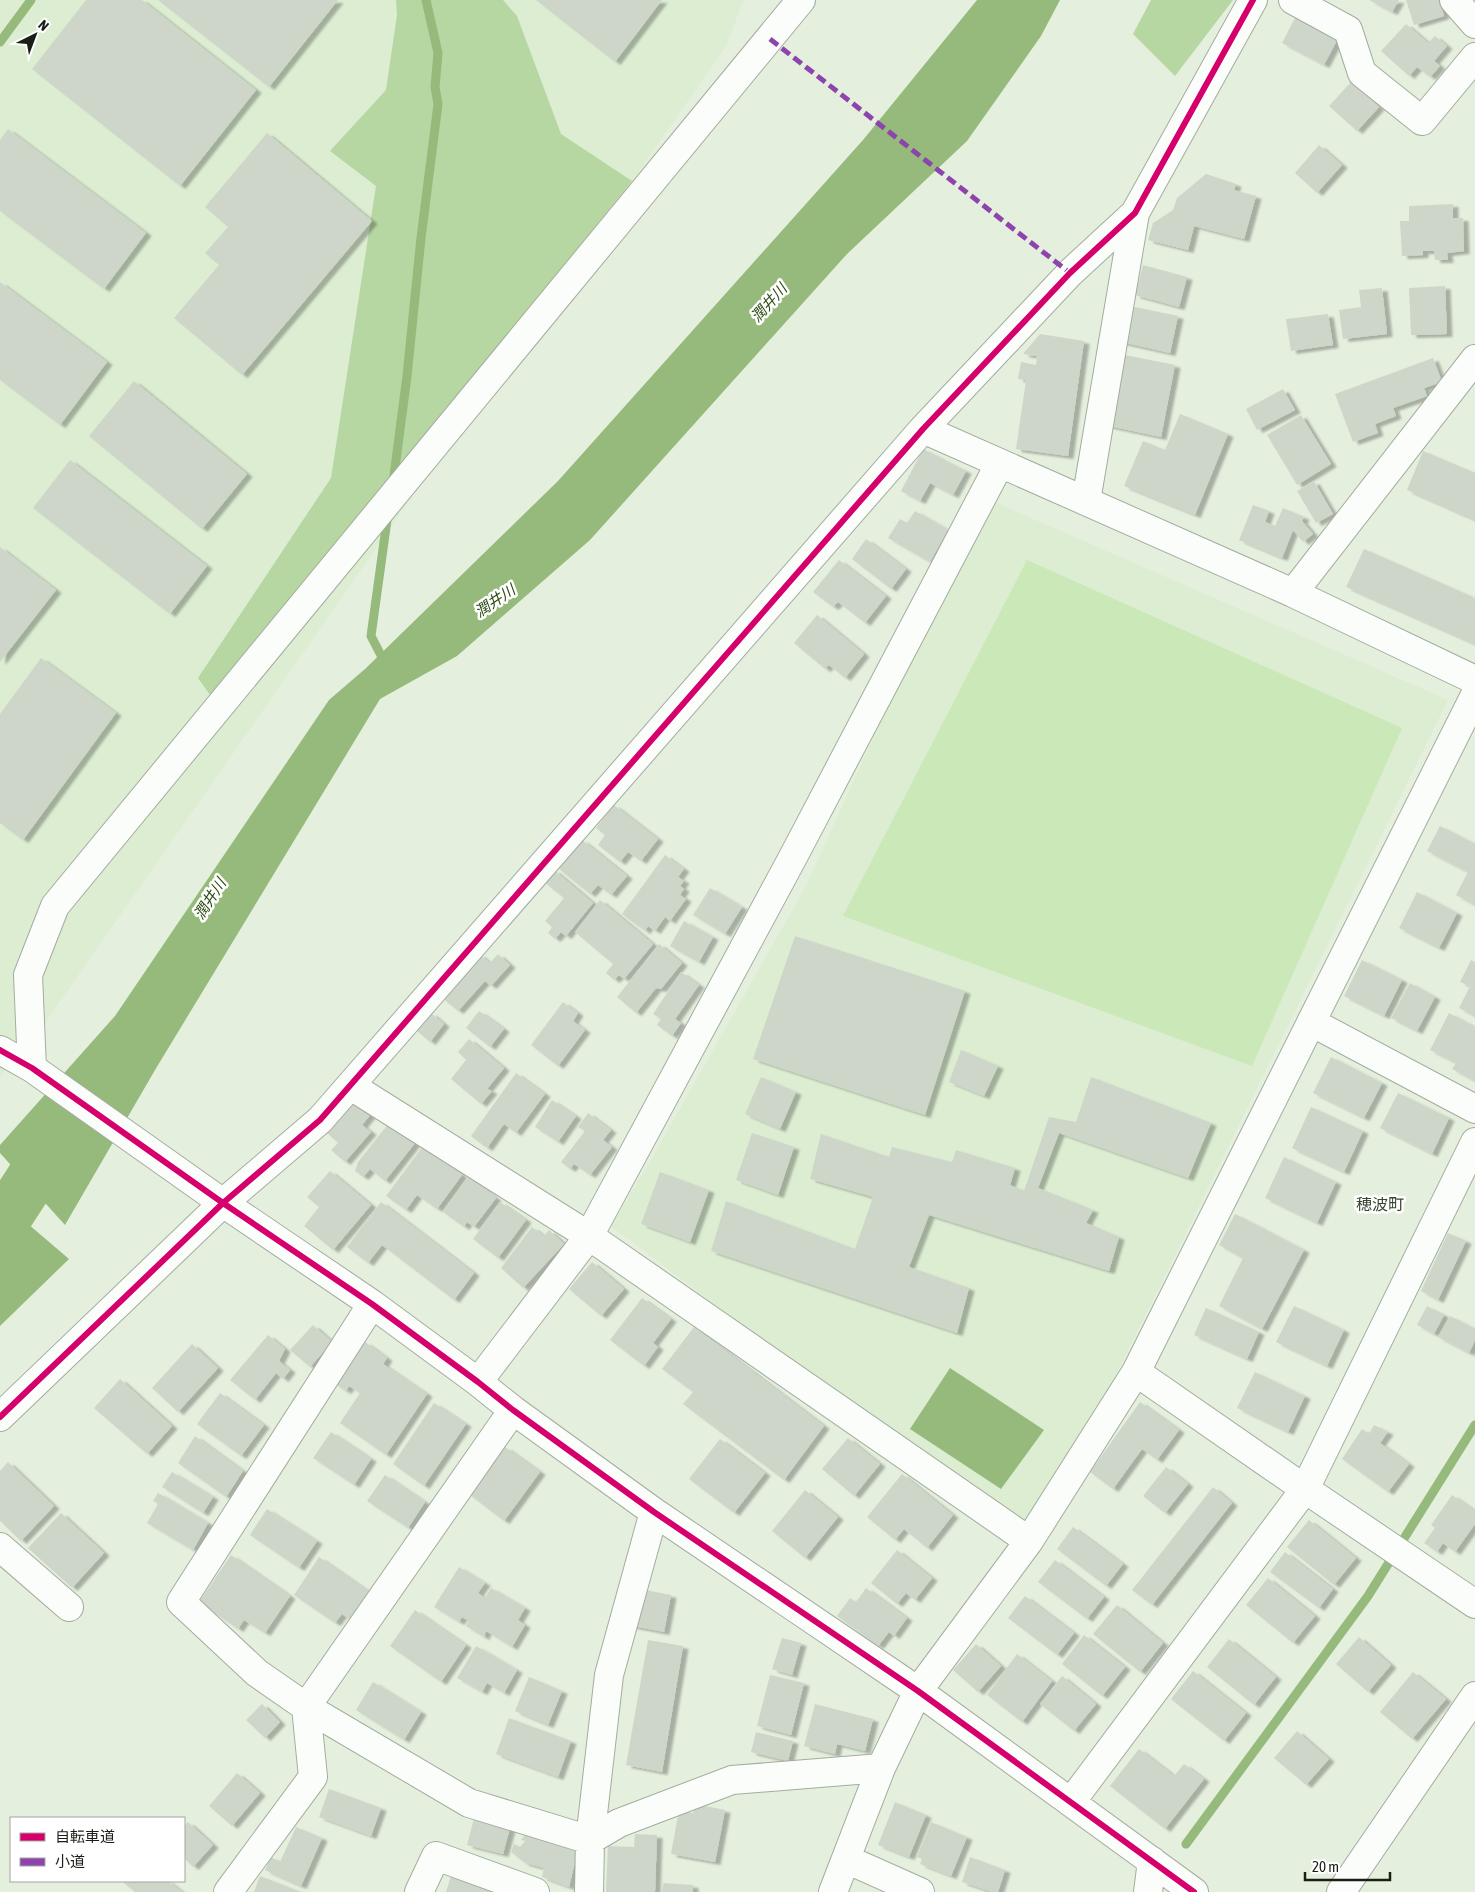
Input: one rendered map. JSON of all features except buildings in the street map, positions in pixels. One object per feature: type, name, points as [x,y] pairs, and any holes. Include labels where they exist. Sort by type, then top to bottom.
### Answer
[{"type":"street","points":[[32,1068],[28,975],[55,906],[802,0]]},
{"type":"street","points":[[0,1417],[224,1202],[320,1120],[923,429],[1070,273],[1135,213],[1253,0]]},
{"type":"street","points":[[1294,0],[1348,30],[1362,73],[1422,121],[1475,57]]},
{"type":"street","points":[[1454,0],[1475,24]]},
{"type":"street","points":[[1086,501],[1135,213]]},
{"type":"street","points":[[1293,593],[1475,359]]},
{"type":"street","points":[[923,429],[1293,593],[1475,680]]},
{"type":"street","points":[[478,1382],[589,1236],[793,857],[1000,463]]},
{"type":"street","points":[[833,1892],[881,1768],[918,1691],[1029,1541],[1136,1372],[1475,695]]},
{"type":"street","points":[[1311,1022],[1475,1109]]},
{"type":"street","points":[[0,1050],[32,1068],[372,1304],[513,1410],[654,1512],[918,1691],[1194,1892]]},
{"type":"street","points":[[350,1086],[589,1236],[1029,1541]]},
{"type":"street","points":[[1071,1802],[1305,1490],[1475,1142]]},
{"type":"street","points":[[372,1304],[182,1602],[257,1673],[306,1706],[469,1803],[590,1840],[619,1823],[732,1780],[881,1768]]},
{"type":"street","points":[[1136,1372],[1305,1490],[1475,1604]]},
{"type":"street","points":[[228,1892],[313,1777],[306,1706],[513,1410]]},
{"type":"street","points":[[589,1892],[590,1840],[609,1674],[654,1512]]},
{"type":"street","points":[[0,1547],[70,1607]]},
{"type":"street","points":[[1341,1892],[1475,1696]]},
{"type":"street","points":[[419,1892],[436,1856],[535,1892]]},
{"type":"street","points":[[846,1859],[920,1892]]},
{"type":"street","points":[[1148,1892],[1152,1861]]},
{"type":"shaded area","points":[[0,0],[743,0],[727,45],[31,1043],[0,1076]]},
{"type":"shaded area","points":[[396,0],[503,0],[517,16],[561,134],[632,181],[213,699],[198,678],[331,478],[376,186],[330,151],[386,90],[397,15]]},
{"type":"shaded area","points":[[1151,0],[1233,0],[1175,76],[1133,34]]},
{"type":"shaded area","points":[[983,497],[1448,700],[1115,1377],[1029,1541],[611,1226],[647,1167],[806,886]]},
{"type":"shaded area","points":[[1027,560],[1402,728],[1252,1066],[843,916]]},
{"type":"water","points":[[977,0],[1060,0],[1041,36],[967,141],[847,254],[590,540],[457,656],[380,699],[155,1070],[65,1225],[0,1153],[0,1145],[115,1016],[329,700],[365,669],[558,481],[863,140]]},
{"type":"water","points":[[0,1200],[69,1259],[0,1326]]},
{"type":"water","points":[[950,1368],[1044,1430],[1001,1489],[910,1429]]},
{"type":"waterway","points":[[0,42],[31,0]]},
{"type":"waterway","points":[[393,483],[438,104],[435,87],[438,53],[426,0]]},
{"type":"waterway","points":[[385,663],[371,636],[388,513]]},
{"type":"waterway","name":"潤井川","points":[[0,1227],[67,1124]]},
{"type":"waterway","points":[[1186,1844],[1368,1596],[1475,1425]]},
{"type":"marked path","points":[[770,39],[1070,273]]},
{"type":"cycle path","points":[[0,1417],[223,1203],[320,1120],[923,429],[1070,273],[1135,213],[1253,0]]},
{"type":"cycle path","points":[[0,1050],[32,1068],[223,1203],[372,1304],[513,1410],[654,1512],[918,1691],[1194,1892]]},
{"type":"district","name":"穂波町","points":[[1380,1204]]}]
